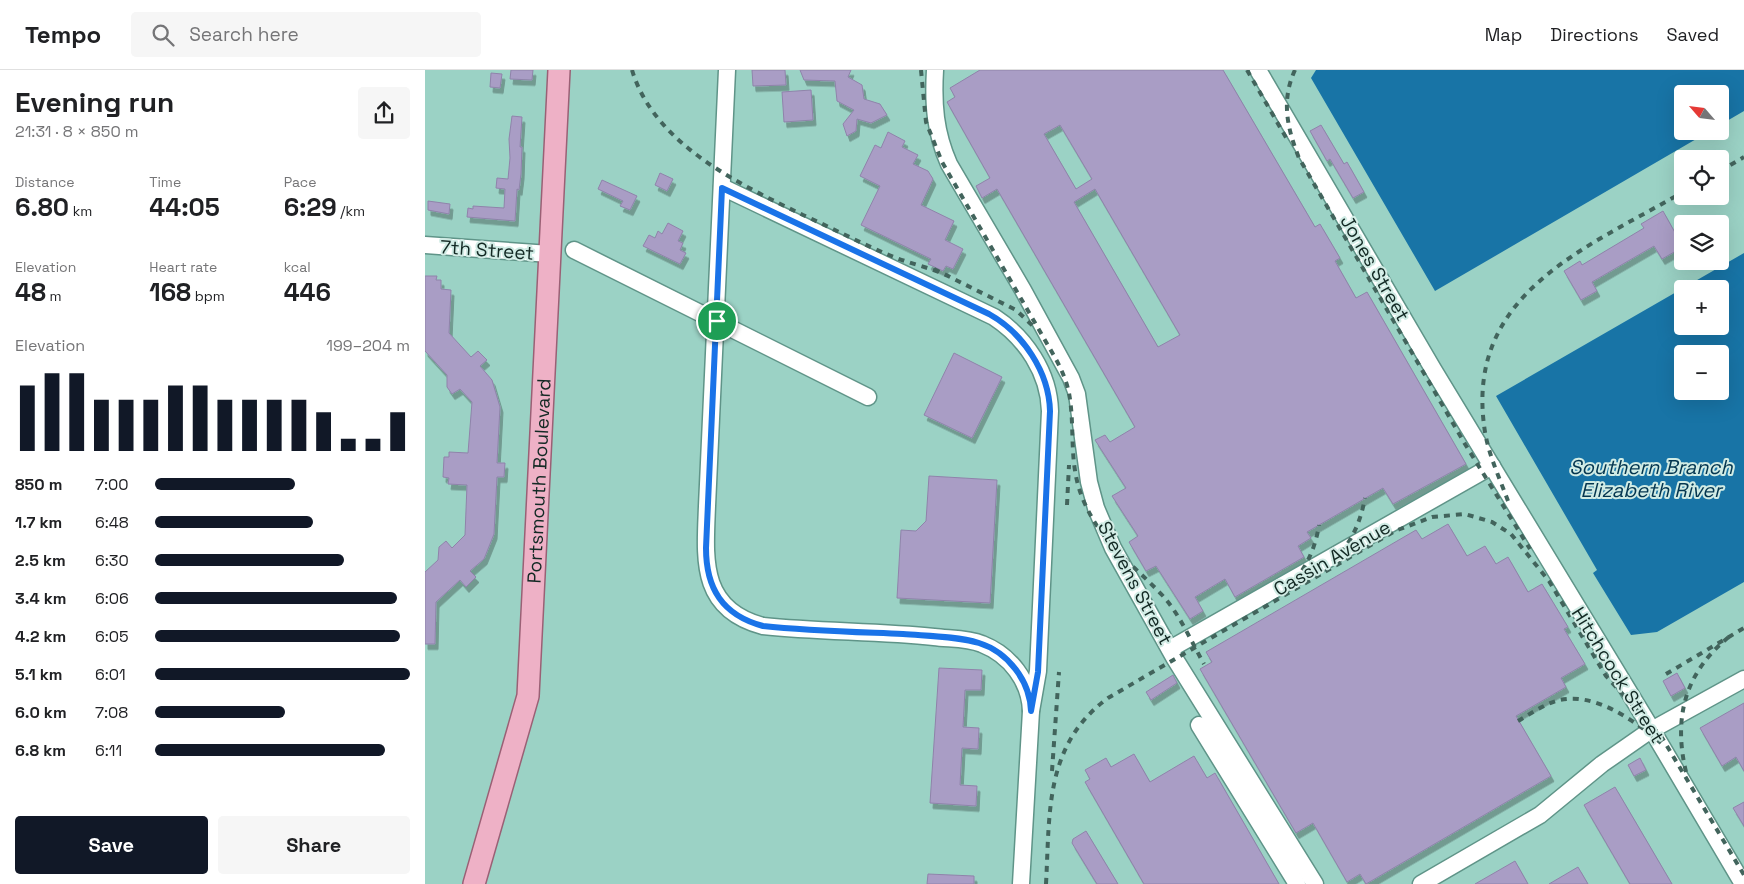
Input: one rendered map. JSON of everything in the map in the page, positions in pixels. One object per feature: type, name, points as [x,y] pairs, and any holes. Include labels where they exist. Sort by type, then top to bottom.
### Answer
[{"type":"main road","name":"Portsmouth Boulevard","points":[[474,884],[528,696],[559,70]]},
{"type":"street","points":[[727,70],[706,562],[710,583],[722,603],[737,616],[763,626],[920,635],[979,643],[995,651],[1014,667],[1029,693],[1031,711]]},
{"type":"street","name":"Stevens Street","points":[[935,70],[933,105],[940,143],[949,164],[1023,290],[1071,378],[1077,394],[1084,458],[1096,508],[1113,548],[1169,649],[1315,884]]},
{"type":"street","name":"Jones Street","points":[[1258,70],[1492,466]]},
{"type":"street","points":[[722,188],[994,317],[1023,343],[1036,361],[1048,390],[1050,411],[1038,672],[1031,711],[1021,884]]},
{"type":"street","name":"7th Street","points":[[425,245],[550,254]]},
{"type":"street","points":[[574,250],[868,396]]},
{"type":"street","name":"Cassin Avenue","points":[[1169,649],[1492,466]]},
{"type":"street","name":"Hitchcock Street","points":[[1492,466],[1653,730],[1743,884]]},
{"type":"street","points":[[1421,884],[1540,815],[1602,764],[1653,730],[1681,716],[1744,678]]},
{"type":"street","points":[[1199,725],[1297,884]]},
{"type":"water","points":[[1316,70],[1744,70],[1744,111],[1729,120],[1729,85],[1674,85],[1674,140],[1695,140],[1674,150],[1674,152],[1435,291],[1311,78]]},
{"type":"water","name":"Southern Branch Elizabeth River","points":[[1744,253],[1744,582],[1657,632],[1631,635],[1593,573],[1597,570],[1496,396],[1674,293],[1674,335],[1729,335],[1729,280],[1697,280],[1715,270],[1729,270],[1729,262]]},
{"type":"building","points":[[511,70],[533,70],[532,80],[510,79]]},
{"type":"building","points":[[752,70],[785,70],[786,85],[753,86]]},
{"type":"building","points":[[800,70],[851,70],[848,77],[862,85],[864,99],[880,104],[887,115],[871,123],[857,119],[856,131],[847,136],[843,124],[854,110],[837,101],[835,81],[804,80]]},
{"type":"building","points":[[980,70],[1223,70],[1315,227],[1320,224],[1340,258],[1335,261],[1356,298],[1367,292],[1466,464],[1393,504],[1383,488],[1307,532],[1311,538],[1298,546],[1304,557],[1235,597],[1225,579],[1195,597],[1203,611],[1190,619],[1156,566],[1146,571],[1129,542],[1138,536],[1112,496],[1126,488],[1095,440],[1105,435],[1110,442],[1135,427],[997,189],[982,198],[976,186],[990,178],[947,102],[955,97],[950,88]],"holes":[[[1060,125],[1092,179],[1076,189],[1044,134]],[[1095,189],[1180,335],[1158,347],[1074,202]]]},
{"type":"building","points":[[491,73],[502,74],[500,88],[490,87]]},
{"type":"building","points":[[811,90],[813,120],[784,122],[782,92]]},
{"type":"building","points":[[512,116],[522,117],[521,174],[519,190],[517,189],[515,221],[467,217],[468,208],[473,209],[473,206],[504,208],[505,189],[496,188],[497,178],[508,179],[509,139]]},
{"type":"building","points":[[1321,125],[1344,164],[1347,162],[1364,192],[1353,198],[1330,159],[1327,161],[1310,131]]},
{"type":"building","points":[[888,132],[905,141],[902,147],[918,155],[913,164],[928,171],[933,179],[921,205],[954,221],[945,240],[963,249],[953,269],[946,266],[943,271],[928,264],[931,259],[861,225],[880,186],[860,176],[875,145],[881,148]]},
{"type":"building","points":[[660,173],[673,179],[667,191],[655,185]]},
{"type":"building","points":[[602,180],[637,196],[630,210],[620,206],[623,201],[598,189]]},
{"type":"building","points":[[428,201],[450,204],[449,214],[428,210]]},
{"type":"building","points":[[1663,211],[1674,231],[1674,252],[1662,259],[1654,246],[1592,282],[1597,291],[1581,300],[1564,271],[1580,261],[1582,265],[1644,228],[1641,224]]},
{"type":"building","points":[[668,223],[683,231],[678,241],[683,243],[680,250],[686,253],[680,264],[643,246],[649,235],[655,238],[658,231],[662,234]]},
{"type":"building","points":[[425,276],[437,276],[436,280],[441,280],[441,289],[451,290],[449,333],[471,357],[478,351],[487,360],[480,366],[492,380],[500,407],[497,463],[505,463],[504,477],[497,477],[494,534],[484,559],[470,571],[476,577],[466,587],[460,580],[436,602],[435,644],[425,644],[425,572],[438,560],[439,547],[446,541],[452,548],[465,535],[467,485],[448,484],[449,478],[443,477],[444,457],[449,457],[449,452],[468,453],[472,402],[460,389],[452,394],[447,387],[447,375],[425,351]]},
{"type":"building","points":[[954,353],[1002,377],[972,438],[924,415]]},
{"type":"building","points":[[929,476],[997,480],[990,603],[897,598],[901,530],[916,531],[926,521]]},
{"type":"building","points":[[1448,524],[1467,556],[1485,546],[1496,564],[1508,557],[1528,592],[1542,584],[1568,627],[1564,629],[1585,664],[1561,678],[1566,687],[1516,716],[1551,776],[1366,884],[1360,874],[1347,882],[1313,823],[1296,833],[1200,669],[1212,662],[1206,652],[1416,530],[1422,539]]},
{"type":"building","points":[[939,668],[982,670],[981,690],[965,690],[963,727],[979,728],[978,749],[962,748],[960,785],[977,786],[976,806],[930,803]]},
{"type":"building","points":[[1677,673],[1685,688],[1671,696],[1663,681]]},
{"type":"building","points":[[1173,675],[1177,683],[1151,700],[1146,692]]},
{"type":"building","points":[[1744,703],[1744,771],[1736,757],[1722,766],[1700,728]]},
{"type":"building","points":[[1134,754],[1150,782],[1194,756],[1207,778],[1215,773],[1279,884],[1144,884],[1085,782],[1090,779],[1085,770],[1106,758],[1111,767]]},
{"type":"building","points":[[1640,758],[1646,770],[1634,776],[1628,765]]},
{"type":"building","points":[[1615,787],[1672,884],[1630,884],[1584,805]]},
{"type":"building","points":[[1744,802],[1744,826],[1733,808]]},
{"type":"building","points":[[1086,831],[1118,884],[1097,884],[1072,843],[1073,839]]},
{"type":"building","points":[[1515,861],[1528,884],[1475,884]]},
{"type":"building","points":[[1578,867],[1588,884],[1549,884]]},
{"type":"building","points":[[928,874],[974,876],[974,884],[927,884]]},
{"type":"railway","points":[[632,70],[643,96],[659,120],[702,159],[752,190],[867,246],[939,272]]},
{"type":"railway","points":[[921,70],[926,122],[942,162],[1053,354],[1064,378],[1071,407],[1076,476],[1085,504],[1101,532],[1110,543],[1169,603],[1204,664]]},
{"type":"railway","points":[[1247,70],[1288,141]]},
{"type":"railway","points":[[1295,70],[1288,92],[1287,114],[1291,136],[1299,158],[1465,444],[1530,549]]},
{"type":"railway","points":[[1729,166],[1744,157]]},
{"type":"railway","points":[[1508,501],[1492,459],[1485,432],[1483,384],[1493,344],[1512,310],[1539,282],[1571,257],[1674,197]]},
{"type":"railway","points":[[934,269],[1016,310],[1033,326]]},
{"type":"railway","points":[[1067,505],[1069,465]]},
{"type":"railway","points":[[1333,562],[1345,548],[1354,533],[1365,498]]},
{"type":"railway","points":[[1046,884],[1051,806],[1061,759],[1072,737],[1087,717],[1108,698],[1395,531],[1432,517],[1465,514],[1492,522],[1511,534],[1549,581],[1606,676],[1661,736],[1744,875]]},
{"type":"railway","points":[[1287,589],[1299,575],[1308,560],[1315,543],[1319,525]]},
{"type":"railway","points":[[1666,674],[1744,628]]},
{"type":"railway","points":[[1686,772],[1681,733],[1682,714],[1686,697],[1702,665],[1730,636]]},
{"type":"railway","points":[[1052,771],[1059,672]]},
{"type":"railway","points":[[1518,721],[1541,707],[1556,701],[1584,700],[1599,704],[1626,717],[1661,743]]},
{"type":"route","points":[[722,188],[989,314],[1004,324],[1031,352],[1048,390],[1050,411],[1038,672],[1031,711],[1029,693],[1014,667],[995,651],[979,643],[920,635],[763,626],[737,616],[722,603],[710,583],[706,562],[707,506],[717,321],[722,188]]}]
